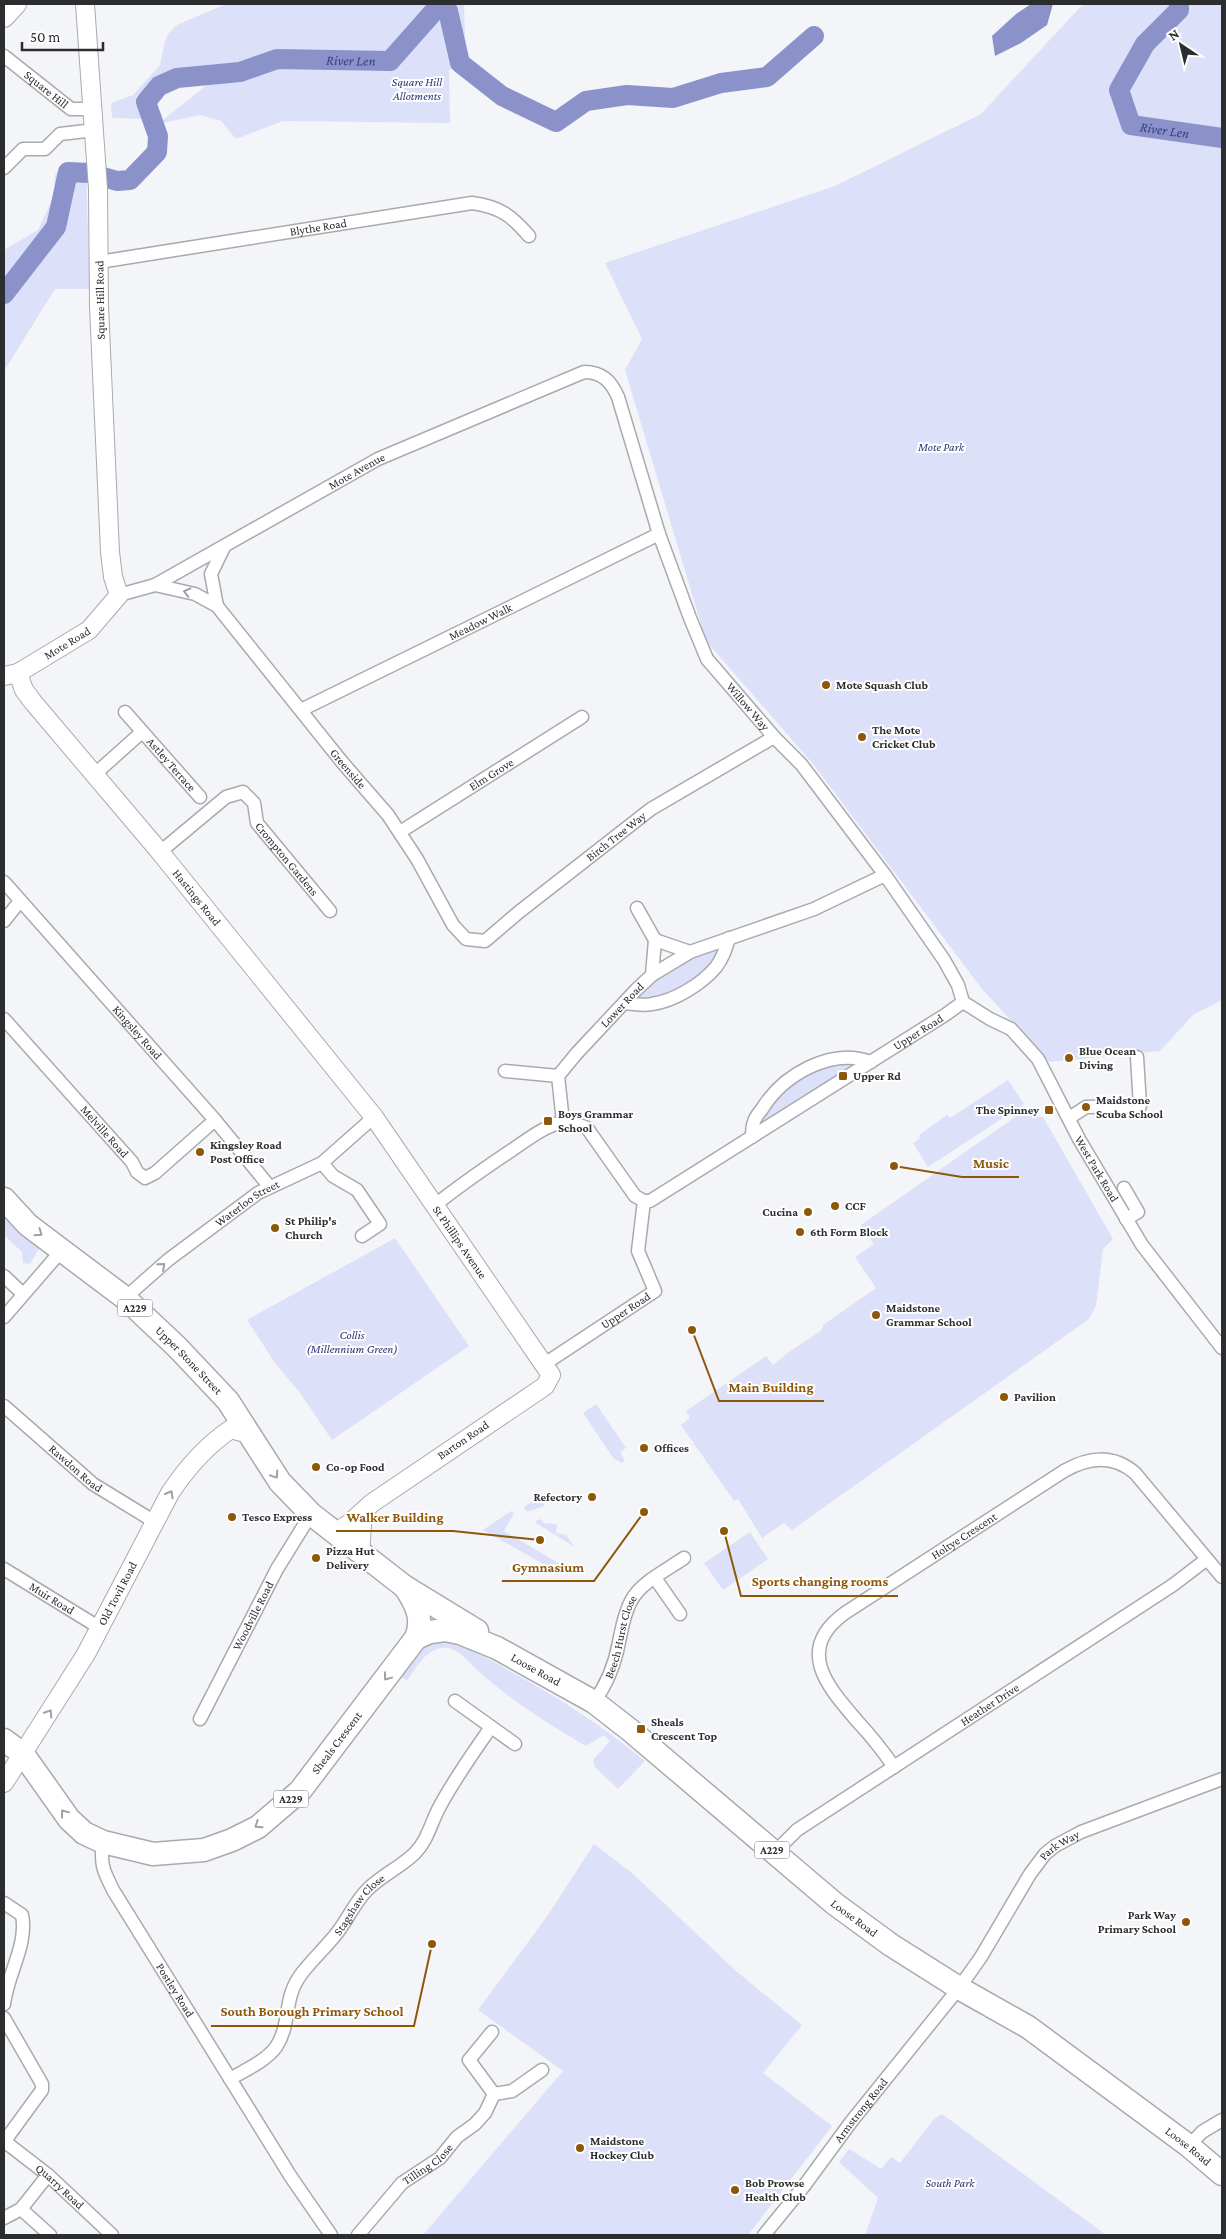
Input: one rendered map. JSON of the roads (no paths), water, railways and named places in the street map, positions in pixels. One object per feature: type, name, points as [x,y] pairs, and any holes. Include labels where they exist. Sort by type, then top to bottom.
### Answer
[{"type":"highway","name":"Upper Stone Street","points":[[4,1200],[28,1225],[125,1298],[177,1347],[224,1396],[249,1434]]},
{"type":"highway","name":"Loose Road","points":[[249,1434],[280,1482],[311,1514],[405,1587],[475,1629],[497,1648]]},
{"type":"highway","name":"A229","points":[[405,1587],[415,1602],[419,1614],[420,1628],[416,1638]]},
{"type":"highway","name":"Loose Road","points":[[416,1638],[430,1632],[445,1630],[460,1633],[497,1648],[594,1702],[630,1730],[835,1904],[891,1945],[959,1988],[1028,2027],[1189,2146],[1222,2174]]},
{"type":"highway","name":"Sheals Crescent","points":[[103,1842],[153,1854],[181,1853],[204,1850],[258,1827],[300,1791],[416,1638]]},
{"type":"highway","name":"A229","points":[[4,1740],[22,1754],[69,1819],[84,1833],[103,1842]]},
{"type":"main road","points":[[4,17],[16,4]]},
{"type":"street","name":"Square Hill Road","points":[[85,4],[98,189],[110,552],[112,577],[120,595]]},
{"type":"street","name":"Square Hill","points":[[4,56],[71,109],[93,109]]},
{"type":"street","points":[[4,168],[23,149],[45,150],[60,134],[95,130]]},
{"type":"street","name":"Blythe Road","points":[[99,262],[472,203],[502,211],[514,218],[529,236]]},
{"type":"street","name":"Mote Avenue","points":[[120,595],[155,585],[336,482],[413,443],[584,372],[592,372],[602,376]]},
{"type":"street","name":"Willow Way","points":[[602,376],[612,383],[618,397],[659,534],[707,659],[774,738],[801,764],[885,875],[944,960],[958,985],[963,1002]]},
{"type":"street","name":"Meadow Walk","points":[[301,710],[659,534]]},
{"type":"street","points":[[217,606],[212,574],[224,546]]},
{"type":"street","name":"Greenside","points":[[155,585],[195,594],[217,606],[400,832],[453,925],[466,939]]},
{"type":"street","name":"Mote Road","points":[[11,674],[89,630],[120,595]]},
{"type":"street","name":"Hastings Road","points":[[11,674],[32,702],[160,852],[375,1119]]},
{"type":"street","name":"Astley Terrace","points":[[125,712],[200,797]]},
{"type":"street","name":"Elm Grove","points":[[400,832],[582,717]]},
{"type":"street","name":"Astley Terrace","points":[[94,774],[142,732]]},
{"type":"street","name":"Birch Tree Way","points":[[466,939],[485,941],[519,912],[651,809],[774,738]]},
{"type":"street","name":"Crompton Gardens","points":[[160,852],[226,797],[243,792],[254,802],[257,823],[330,911]]},
{"type":"street","name":"Lower Road","points":[[558,1076],[624,1003],[652,976],[690,952],[814,909],[885,875]]},
{"type":"street","name":"Kingsley Road","points":[[4,882],[215,1120],[269,1186]]},
{"type":"street","points":[[4,921],[20,901]]},
{"type":"street","points":[[637,908],[655,940],[652,976]]},
{"type":"street","points":[[624,1003],[660,1002],[692,986],[716,967],[724,954],[730,938]]},
{"type":"street","points":[[655,940],[690,952]]},
{"type":"street","name":"Upper Road","points":[[543,1364],[655,1292],[638,1251],[644,1201],[650,1201],[661,1195],[963,1002]]},
{"type":"street","name":"West Park Road","points":[[963,1002],[990,1019],[1011,1029],[1038,1059],[1126,1219],[1155,1265],[1222,1348]]},
{"type":"street","name":"Melville Road","points":[[4,1019],[60,1079],[145,1178],[155,1173],[215,1120]]},
{"type":"street","points":[[1069,1118],[1086,1107],[1140,1106],[1137,1057]]},
{"type":"street","points":[[752,1137],[754,1121],[764,1104],[788,1079],[807,1068],[825,1062],[860,1058],[871,1062]]},
{"type":"street","points":[[505,1071],[558,1076],[563,1122]]},
{"type":"street","name":"Waterloo Street","points":[[125,1298],[210,1227],[269,1186],[322,1163],[375,1119]]},
{"type":"street","name":"St Phillips Avenue","points":[[375,1119],[543,1364]]},
{"type":"street","points":[[434,1206],[461,1185],[535,1135],[563,1122],[587,1128],[635,1196],[644,1201]]},
{"type":"street","points":[[322,1163],[333,1176],[357,1190],[380,1224],[362,1236]]},
{"type":"street","points":[[1124,1188],[1138,1212],[1126,1219]]},
{"type":"street","points":[[4,1317],[62,1250]]},
{"type":"street","points":[[4,1276],[23,1294]]},
{"type":"street","name":"Barton Road","points":[[335,1533],[404,1481],[545,1386],[550,1376],[543,1364]]},
{"type":"street","name":"Rawdon Road","points":[[4,1406],[93,1484],[155,1522]]},
{"type":"street","name":"Old Tovil Road","points":[[4,1783],[86,1654],[181,1476],[224,1433],[231,1429],[249,1434]]},
{"type":"street","name":"Holtye Crescent","points":[[894,1767],[832,1692],[820,1667],[819,1649],[823,1637],[831,1625],[845,1613],[1056,1475],[1074,1465],[1091,1459],[1109,1460],[1130,1469],[1222,1577]]},
{"type":"street","points":[[360,1553],[363,1512]]},
{"type":"street","name":"Woodville Road","points":[[200,1719],[277,1569],[311,1514]]},
{"type":"street","name":"Beech Hurst Close","points":[[594,1702],[602,1690],[614,1661],[625,1615],[631,1600],[655,1578],[684,1558]]},
{"type":"street","name":"Heather Drive","points":[[775,1852],[796,1830],[1173,1585],[1207,1559]]},
{"type":"street","name":"Muir Road","points":[[4,1569],[100,1628]]},
{"type":"street","points":[[655,1578],[680,1614]]},
{"type":"street","points":[[455,1701],[514,1744]]},
{"type":"street","name":"Stagshaw Close","points":[[230,2079],[262,2060],[275,2048],[283,2033],[291,1990],[301,1974],[338,1932],[366,1891],[389,1871],[416,1853],[428,1834],[438,1810],[456,1777],[491,1727]]},
{"type":"street","name":"Park Way","points":[[959,1988],[981,1956],[1030,1874],[1050,1850],[1081,1832],[1222,1779]]},
{"type":"street","name":"Postley Road","points":[[103,1842],[100,1858],[102,1868],[113,1890],[230,2079],[331,2235]]},
{"type":"street","points":[[4,1903],[22,1915],[24,1925],[16,1959],[5,1991],[4,2004]]},
{"type":"street","name":"Armstrong Road","points":[[764,2235],[804,2186],[851,2122],[959,1988]]},
{"type":"street","points":[[4,2018],[42,2084],[42,2090],[4,2141]]},
{"type":"street","points":[[492,2032],[470,2060],[494,2094],[512,2092],[542,2070]]},
{"type":"street","name":"Tilling Close","points":[[358,2235],[402,2183],[440,2158],[457,2136],[475,2124],[485,2113],[494,2094]]},
{"type":"street","points":[[1189,2146],[1202,2132],[1222,2120]]},
{"type":"street","name":"Quarry Road","points":[[4,2141],[48,2175],[112,2235]]},
{"type":"street","points":[[4,2218],[21,2209],[48,2175]]},
{"type":"street","points":[[21,2209],[50,2235]]},
{"type":"water","points":[[1031,4],[1053,4],[1047,25],[1021,43],[995,56],[992,36],[1016,14]]},
{"type":"waterway","name":"River Len","points":[[1179,4],[1179,10],[1145,44],[1119,90],[1131,125],[1222,138]]},
{"type":"waterway","name":"River Len","points":[[4,294],[56,227],[68,172],[90,173],[117,181],[130,180],[157,152],[158,136],[146,102],[159,86],[177,78],[240,72],[277,59],[390,61],[436,9],[448,11],[460,63],[502,96],[556,122],[586,101],[627,95],[673,98],[721,83],[767,77],[814,36]]},
{"type":"place","name":"Mote Squash Club","points":[[826,685]]},
{"type":"place","name":"The Mote Cricket Club","points":[[862,737]]},
{"type":"place","name":"Blue Ocean Diving","points":[[1069,1058]]},
{"type":"place","name":"Upper Rd","points":[[843,1076]]},
{"type":"place","name":"Maidstone Scuba School","points":[[1086,1107]]},
{"type":"place","name":"The Spinney","points":[[1049,1110]]},
{"type":"place","name":"Boys Grammar School","points":[[548,1121]]},
{"type":"place","name":"Kingsley Road Post Office","points":[[200,1152]]},
{"type":"place","name":"Music","points":[[894,1166]]},
{"type":"place","name":"CCF","points":[[835,1206]]},
{"type":"place","name":"Cucina","points":[[808,1212]]},
{"type":"place","name":"St Philip's Church","points":[[275,1228]]},
{"type":"place","name":"6th Form Block","points":[[800,1232]]},
{"type":"place","name":"Maidstone Grammar School","points":[[876,1315]]},
{"type":"place","name":"Main Building","points":[[692,1330]]},
{"type":"place","name":"Pavilion","points":[[1004,1397]]},
{"type":"place","name":"Offices","points":[[644,1448]]},
{"type":"place","name":"Co-op Food","points":[[316,1467]]},
{"type":"place","name":"Refectory","points":[[592,1497]]},
{"type":"place","name":"Gymnasium","points":[[644,1512]]},
{"type":"place","name":"Tesco Express","points":[[232,1517]]},
{"type":"place","name":"Sports changing rooms","points":[[724,1531]]},
{"type":"place","name":"Walker Building","points":[[540,1540]]},
{"type":"place","name":"Pizza Hut Delivery","points":[[316,1558]]},
{"type":"place","name":"Sheals Crescent Top","points":[[641,1729]]},
{"type":"place","name":"Park Way Primary School","points":[[1186,1922]]},
{"type":"place","name":"South Borough Primary School","points":[[432,1944]]},
{"type":"place","name":"Maidstone Hockey Club","points":[[580,2148]]},
{"type":"place","name":"Bob Prowse Health Club","points":[[735,2190]]},
{"type":"park label","name":"Square Hill Allotments","points":[[417,89]]},
{"type":"park label","name":"Mote Park","points":[[941,447]]},
{"type":"park label","name":"Collis (Millennium Green)","points":[[352,1342]]},
{"type":"park label","name":"South Park","points":[[950,2183]]}]
